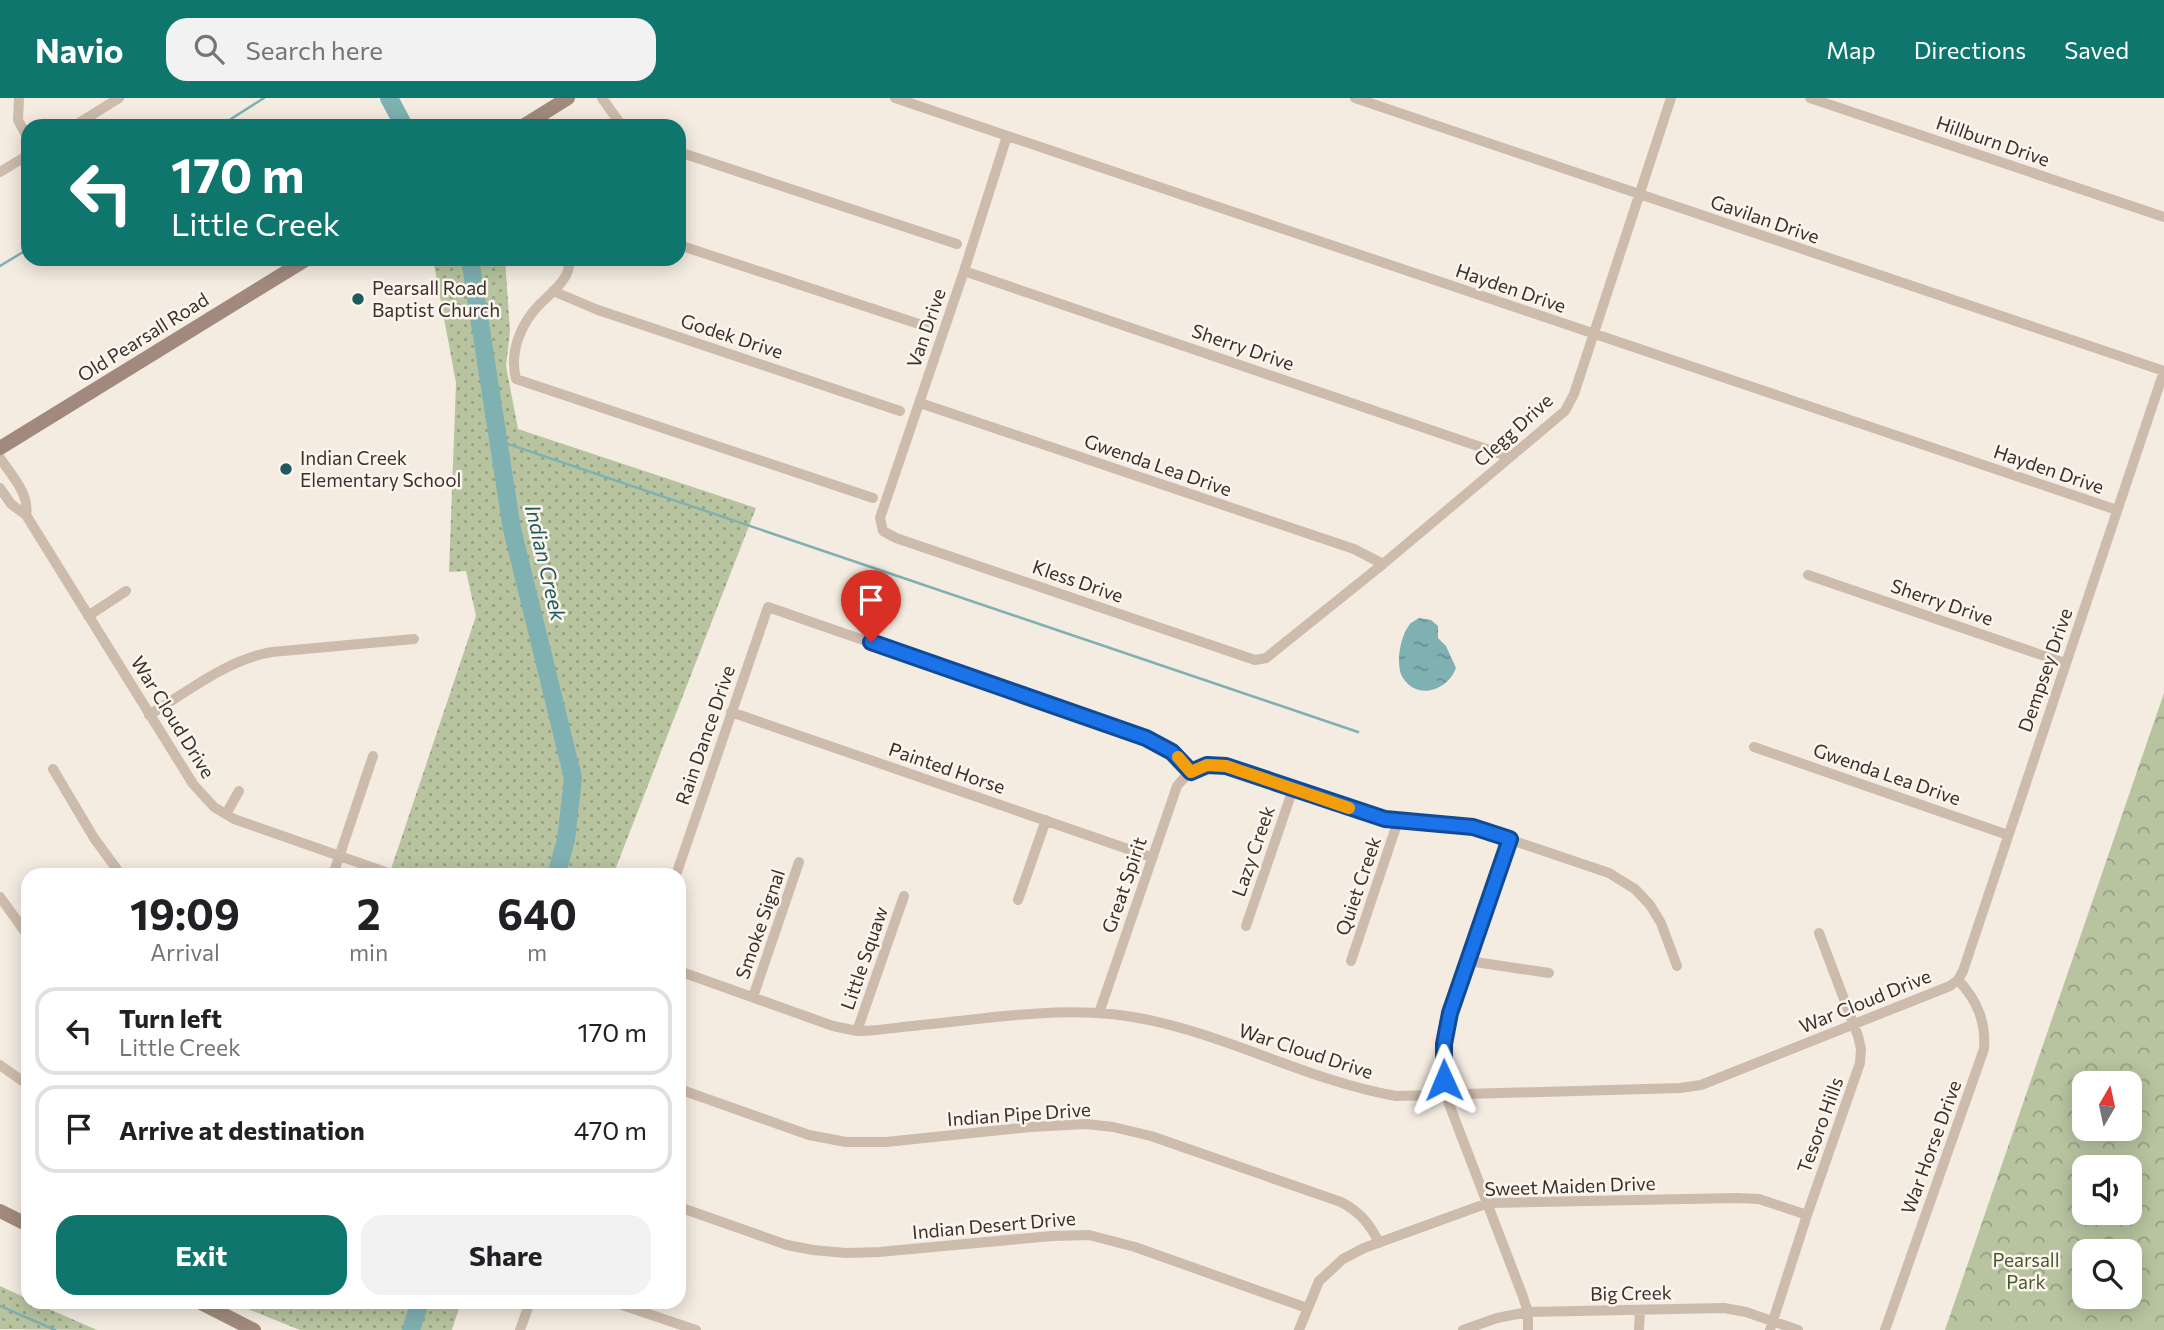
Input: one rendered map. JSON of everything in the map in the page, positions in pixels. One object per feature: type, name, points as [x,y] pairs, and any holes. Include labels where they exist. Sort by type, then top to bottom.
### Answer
[{"type":"main road","points":[[534,119],[568,98]]},
{"type":"main road","name":"Old Pearsall Road","points":[[0,448],[296,266]]},
{"type":"main road","points":[[0,1211],[21,1222]]},
{"type":"main road","points":[[214,1309],[254,1330]]},
{"type":"street","points":[[19,98],[18,120],[21,126]]},
{"type":"street","points":[[85,119],[119,98]]},
{"type":"street","points":[[602,98],[617,119]]},
{"type":"street","name":"Hayden Drive","points":[[895,98],[2117,510]]},
{"type":"street","name":"Gavilan Drive","points":[[1355,98],[2164,371]]},
{"type":"street","name":"Clegg Drive","points":[[1262,659],[1383,564],[1565,411],[1574,394],[1671,98]]},
{"type":"street","name":"Hillburn Drive","points":[[1810,98],[2164,217]]},
{"type":"street","name":"Van Drive","points":[[883,531],[880,518],[1007,136]]},
{"type":"street","points":[[686,154],[957,244]]},
{"type":"street","points":[[0,172],[21,159]]},
{"type":"street","points":[[686,247],[928,327]]},
{"type":"street","points":[[568,266],[566,275],[523,327],[512,366],[516,379],[873,498]]},
{"type":"street","name":"Sherry Drive","points":[[964,271],[1510,457]]},
{"type":"street","name":"Godek Drive","points":[[553,291],[598,310],[900,411]]},
{"type":"street","name":"Dempsey Drive","points":[[1958,980],[2164,371]]},
{"type":"street","name":"Gwenda Lea Drive","points":[[920,403],[1354,549],[1383,564]]},
{"type":"street","name":"War Cloud Drive","points":[[0,458],[26,498],[26,515]]},
{"type":"street","name":"War Cloud Drive","points":[[0,488],[11,504],[26,515],[192,784],[206,800],[226,814],[374,868]]},
{"type":"street","name":"Kless Drive","points":[[883,531],[896,538],[1255,660],[1262,659]]},
{"type":"street","name":"Sherry Drive","points":[[1808,575],[2066,663]]},
{"type":"street","points":[[88,616],[126,591]]},
{"type":"street","name":"Rain Dance Drive","points":[[678,868],[768,607],[1146,738],[1172,752],[1191,772]]},
{"type":"street","points":[[149,715],[252,656],[414,639]]},
{"type":"street","name":"Painted Horse","points":[[731,712],[1151,857]]},
{"type":"street","name":"Gwenda Lea Drive","points":[[1754,747],[2008,835]]},
{"type":"street","points":[[335,868],[373,756]]},
{"type":"street","points":[[1191,772],[1207,765],[1226,766],[1362,813],[1398,821],[1473,827],[1609,873],[1627,883],[1643,897],[1656,914],[1677,966]]},
{"type":"street","points":[[53,769],[94,838],[116,868]]},
{"type":"street","name":"Great Spirit","points":[[1099,1013],[1177,786],[1191,772]]},
{"type":"street","name":"Lazy Creek","points":[[1246,926],[1293,789]]},
{"type":"street","points":[[226,814],[239,791]]},
{"type":"street","points":[[1018,900],[1046,820]]},
{"type":"street","name":"Quiet Creek","points":[[1350,961],[1398,821]]},
{"type":"street","points":[[1510,839],[1450,1013],[1444,1044],[1447,1093],[1455,1123],[1528,1312],[1528,1330]]},
{"type":"street","name":"Smoke Signal","points":[[754,997],[799,862]]},
{"type":"street","name":"Little Squaw","points":[[857,1031],[904,896]]},
{"type":"street","points":[[0,897],[21,926]]},
{"type":"street","name":"Tesoro Hills","points":[[1771,1326],[1860,1063],[1861,1049],[1819,933]]},
{"type":"street","points":[[1468,961],[1549,973]]},
{"type":"street","name":"War Cloud Drive","points":[[686,973],[833,1026],[857,1031],[1026,1014],[1099,1013],[1178,1026],[1356,1088],[1396,1096],[1680,1088],[1701,1085],[1950,986],[1958,980]]},
{"type":"street","name":"War Horse Drive","points":[[1885,1330],[1984,1049],[1986,1030],[1969,992],[1958,980]]},
{"type":"street","points":[[0,1065],[21,1081]]},
{"type":"street","name":"Indian Pipe Drive","points":[[686,1091],[809,1135],[846,1142],[886,1142],[1031,1126],[1086,1124],[1134,1131],[1352,1207],[1366,1220],[1379,1243]]},
{"type":"street","name":"Sweet Maiden Drive","points":[[1299,1330],[1320,1281],[1334,1266],[1354,1253],[1488,1203],[1737,1198],[1759,1199],[1807,1215]]},
{"type":"street","name":"Indian Desert Drive","points":[[686,1210],[786,1245],[835,1252],[879,1252],[1089,1235],[1135,1247],[1307,1308]]},
{"type":"street","name":"Big Creek","points":[[1463,1330],[1497,1318],[1528,1312],[1724,1308],[1771,1326],[1798,1330]]},
{"type":"street","points":[[520,1330],[528,1309]]},
{"type":"street","points":[[634,1309],[695,1330]]},
{"type":"street","points":[[1639,1330],[1640,1310]]},
{"type":"green space","points":[[434,266],[505,266],[510,331],[506,366],[518,429],[756,508],[616,868],[391,868],[476,616],[466,571],[449,572],[456,383]]},
{"type":"green space","name":"Pearsall Park","points":[[2164,693],[2164,1330],[1945,1330]]},
{"type":"green space","points":[[0,1286],[21,1296],[21,1309],[49,1309],[97,1330],[0,1329]]},
{"type":"green space","points":[[248,1309],[459,1309],[452,1330],[300,1330]]},
{"type":"water","points":[[1419,618],[1431,620],[1438,626],[1438,638],[1446,646],[1456,668],[1440,687],[1424,691],[1409,685],[1399,666],[1406,629]]},
{"type":"waterway","points":[[231,119],[264,98]]},
{"type":"waterway","name":"Indian Creek","points":[[389,98],[400,119]]},
{"type":"waterway","points":[[0,266],[21,253]]},
{"type":"waterway","name":"Indian Creek","points":[[471,266],[512,529],[573,778],[566,840],[558,868]]},
{"type":"waterway","points":[[499,441],[1358,732]]},
{"type":"waterway","points":[[0,1306],[55,1330]]},
{"type":"waterway","name":"Indian Creek","points":[[411,1330],[418,1309]]},
{"type":"slow traffic","points":[[1178,757],[1191,772],[1207,765],[1226,766],[1349,808]]},
{"type":"place","name":"Pearsall Road Baptist Church","points":[[358,299]]},
{"type":"place","name":"Indian Creek Elementary School","points":[[286,469]]},
{"type":"route","points":[[871,642],[1146,738],[1172,752],[1191,772],[1217,764],[1385,819],[1458,824],[1510,839],[1450,1013],[1444,1044],[1444,1080]]}]
